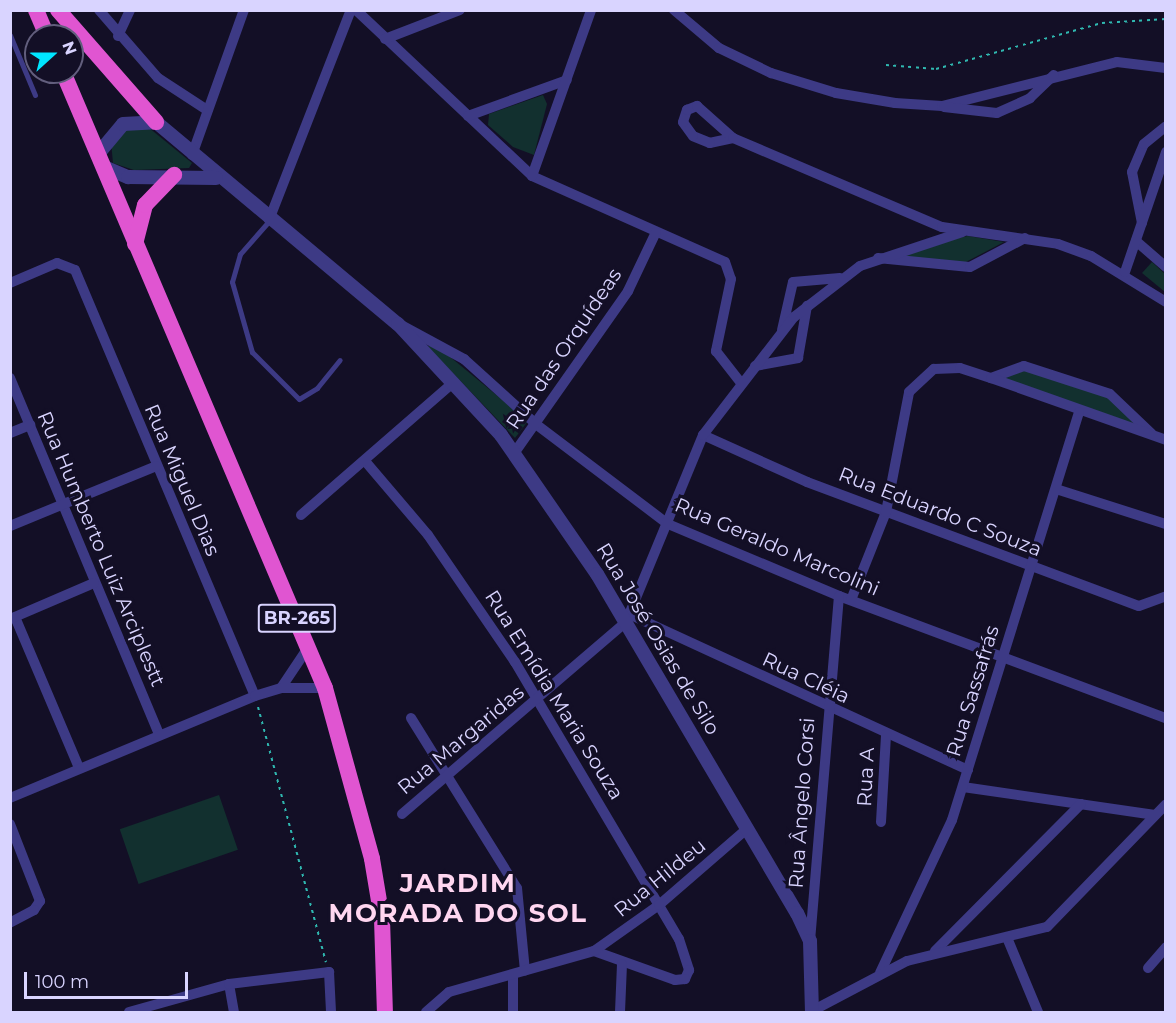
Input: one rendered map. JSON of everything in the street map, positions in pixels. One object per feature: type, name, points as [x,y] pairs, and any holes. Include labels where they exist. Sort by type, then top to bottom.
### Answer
[{"type":"highway","points":[[36,10],[42,24]]},
{"type":"highway","points":[[58,10],[156,122]]},
{"type":"highway","name":"BR-265","points":[[68,84],[325,688],[372,859],[382,919],[385,1012]]},
{"type":"highway","points":[[135,245],[146,205],[174,175]]},
{"type":"street","points":[[99,10],[118,36],[158,78],[207,110]]},
{"type":"street","points":[[118,36],[130,10]]},
{"type":"street","points":[[192,155],[244,10]]},
{"type":"street","points":[[270,219],[354,10],[532,176],[728,266],[730,287],[716,351],[740,382]]},
{"type":"street","points":[[386,39],[460,10]]},
{"type":"street","points":[[532,176],[591,10]]},
{"type":"street","points":[[674,10],[719,48],[771,73],[836,93],[997,113],[1030,98],[1054,75]]},
{"type":"street","points":[[942,106],[1054,75],[1117,63],[1166,68]]},
{"type":"street","points":[[468,116],[567,80]]},
{"type":"street","points":[[733,138],[710,143],[693,136],[683,122],[687,110],[697,106],[708,111],[733,138],[963,232],[1026,238],[1059,244],[1125,272],[1166,302]]},
{"type":"street","name":"Rua Geraldo Marcolini","points":[[156,122],[220,179],[398,324],[464,359],[537,425],[668,524],[839,596],[1001,659],[1166,718]]},
{"type":"street","points":[[156,122],[123,124],[101,160],[128,177],[174,175],[220,179]]},
{"type":"street","points":[[1142,223],[1133,199],[1133,165],[1144,144],[1166,126]]},
{"type":"street","points":[[1125,272],[1166,152]]},
{"type":"street","name":"Rua das Orquídeas","points":[[515,452],[537,425],[628,291],[656,232]]},
{"type":"street","points":[[628,619],[702,438],[740,382],[782,330],[840,278],[878,258],[963,232]]},
{"type":"street","points":[[878,258],[970,267],[1026,238]]},
{"type":"street","points":[[1136,241],[1166,267]]},
{"type":"street","name":"Rua Miguel Dias","points":[[10,283],[57,263],[70,266],[79,277],[156,466],[255,696]]},
{"type":"street","points":[[782,330],[793,282],[840,278]]},
{"type":"street","points":[[755,366],[798,358],[807,306]]},
{"type":"street","name":"Rua José Osias de Silo","points":[[398,324],[454,382],[515,452],[628,619],[810,941],[812,1012]]},
{"type":"street","points":[[991,378],[1024,366],[1110,394],[1152,435]]},
{"type":"street","points":[[851,600],[886,512],[909,392],[934,369],[960,368],[1079,412],[1166,440]]},
{"type":"street","name":"Rua Humberto Luiz Arciplestt","points":[[10,378],[159,735]]},
{"type":"street","points":[[301,515],[454,382]]},
{"type":"street","name":"Rua Sassafrás","points":[[880,973],[963,787],[1079,412]]},
{"type":"street","points":[[10,433],[30,425]]},
{"type":"street","name":"Rua Eduardo C Souza","points":[[702,438],[886,512],[1139,606],[1166,596]]},
{"type":"street","name":"Rua Emídia Maria Souza","points":[[365,461],[428,535],[538,698],[659,905],[690,964],[685,979],[675,980],[622,964]]},
{"type":"street","points":[[10,526],[156,466]]},
{"type":"street","points":[[1056,489],[1166,524]]},
{"type":"street","points":[[79,768],[13,618],[94,583]]},
{"type":"street","name":"Rua Ângelo Corsi","points":[[810,941],[839,596]]},
{"type":"street","name":"Rua Margaridas","points":[[402,814],[628,619]]},
{"type":"street","name":"Rua Cléia","points":[[628,619],[968,770]]},
{"type":"street","points":[[281,688],[309,646]]},
{"type":"street","points":[[10,798],[255,696],[281,688],[325,688]]},
{"type":"street","points":[[411,718],[448,774],[519,894],[525,971]]},
{"type":"street","name":"Rua A","points":[[881,822],[886,734]]},
{"type":"street","points":[[963,787],[1155,815]]},
{"type":"street","points":[[934,951],[1080,804]]},
{"type":"street","points":[[812,1012],[880,973],[934,951],[1008,940],[1047,927],[1068,911],[1166,804]]},
{"type":"street","points":[[10,824],[37,886],[40,901],[34,910],[10,923]]},
{"type":"street","name":"Rua Hildeu","points":[[426,1012],[449,992],[513,976],[594,951],[659,905],[748,828]]},
{"type":"street","points":[[1008,940],[1038,1012]]},
{"type":"street","points":[[1148,968],[1166,947]]},
{"type":"street","points":[[594,951],[622,964],[620,1012]]},
{"type":"street","points":[[129,1012],[229,984],[328,972],[331,1012]]},
{"type":"street","points":[[513,976],[513,1012]]},
{"type":"street","points":[[229,984],[234,1012]]},
{"type":"lane","points":[[10,35],[34,95]]},
{"type":"lane","points":[[270,219],[240,254],[232,282],[252,352],[300,399],[317,388],[340,360]]},
{"type":"path","points":[[886,64],[936,69],[1102,23],[1166,19]]},
{"type":"path","points":[[255,696],[328,972]]},
{"type":"green space","points":[[543,95],[547,104],[534,155],[513,147],[488,125],[489,114]]},
{"type":"green space","points":[[148,127],[192,163],[189,168],[134,170],[113,163],[111,142],[127,129]]},
{"type":"green space","points":[[968,236],[1004,242],[964,263],[895,257],[916,246]]},
{"type":"green space","points":[[1152,262],[1165,274],[1165,292],[1142,273]]},
{"type":"green space","points":[[432,342],[528,421],[515,438],[428,347]]},
{"type":"green space","points":[[1026,370],[1114,398],[1136,426],[1000,379]]},
{"type":"green space","points":[[219,795],[238,850],[139,884],[120,829]]},
{"type":"district","name":"JARDIM MORADA DO SOL","points":[[458,899]]}]
